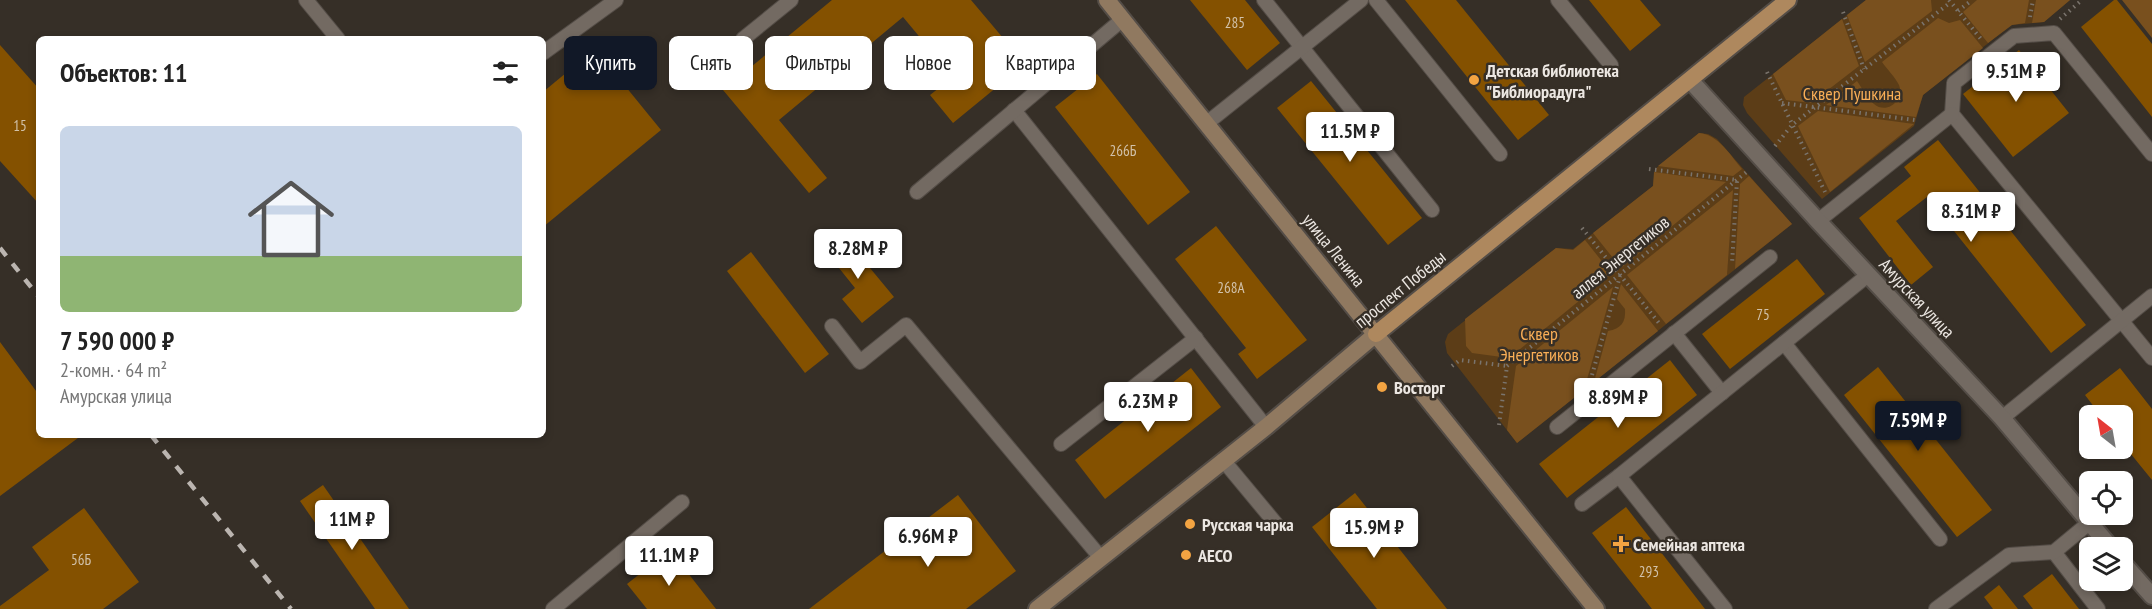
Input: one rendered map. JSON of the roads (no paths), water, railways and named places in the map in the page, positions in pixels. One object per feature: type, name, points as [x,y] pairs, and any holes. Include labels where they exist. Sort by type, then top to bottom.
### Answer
[{"type":"main road","name":"улица Ленина","points":[[1107,0],[1596,609]]},
{"type":"main road","name":"проспект Победы","points":[[1037,609],[1266,426],[1788,0]]},
{"type":"street","name":"Амурская улица","points":[[1690,80],[2002,418],[2079,511]]},
{"type":"street","name":"Амурская улица","points":[[2091,525],[2101,537]]},
{"type":"street","points":[[2133,574],[2152,596]]},
{"type":"lane","points":[[546,51],[616,0]]},
{"type":"lane","points":[[747,36],[791,0]]},
{"type":"lane","points":[[1264,0],[1432,210]]},
{"type":"lane","points":[[1208,123],[1361,0]]},
{"type":"lane","points":[[1376,0],[1500,154]]},
{"type":"lane","points":[[1558,0],[1611,65]]},
{"type":"lane","points":[[310,1],[330,36]]},
{"type":"lane","points":[[917,192],[1123,19]]},
{"type":"lane","points":[[2152,154],[2054,33],[2014,36],[1954,83],[1952,114],[2152,358]]},
{"type":"lane","points":[[1014,110],[1266,426]]},
{"type":"lane","points":[[1818,221],[1952,114]]},
{"type":"lane","points":[[1557,427],[1770,257]]},
{"type":"lane","points":[[1582,504],[1868,275]]},
{"type":"lane","points":[[2002,418],[2152,296]]},
{"type":"lane","points":[[832,326],[860,362],[906,325],[1101,558]]},
{"type":"lane","points":[[1674,333],[1722,393]]},
{"type":"lane","points":[[1061,444],[1196,338]]},
{"type":"lane","points":[[1784,343],[1940,539]]},
{"type":"lane","points":[[1223,460],[1277,525]]},
{"type":"lane","points":[[1618,476],[1725,609]]},
{"type":"lane","points":[[553,609],[682,502]]},
{"type":"lane","points":[[1936,609],[2009,555],[2054,552],[2087,525]]},
{"type":"lane","points":[[2054,552],[2098,609]]},
{"type":"railway","points":[[0,248],[36,293]]},
{"type":"railway","points":[[153,438],[291,609]]},
{"type":"place","name":"Детская библиотека \"Библиорадуга\"","points":[[1474,80]]},
{"type":"place","name":"Восторг","points":[[1382,387]]},
{"type":"place","name":"Русская чарка","points":[[1190,524]]},
{"type":"place","name":"Семейная аптека","points":[[1621,544]]},
{"type":"place","name":"AECO","points":[[1186,555]]},
{"type":"park label","name":"Сквер Пушкина","points":[[1852,93]]},
{"type":"park label","name":"Сквер Энергетиков","points":[[1539,343]]}]
